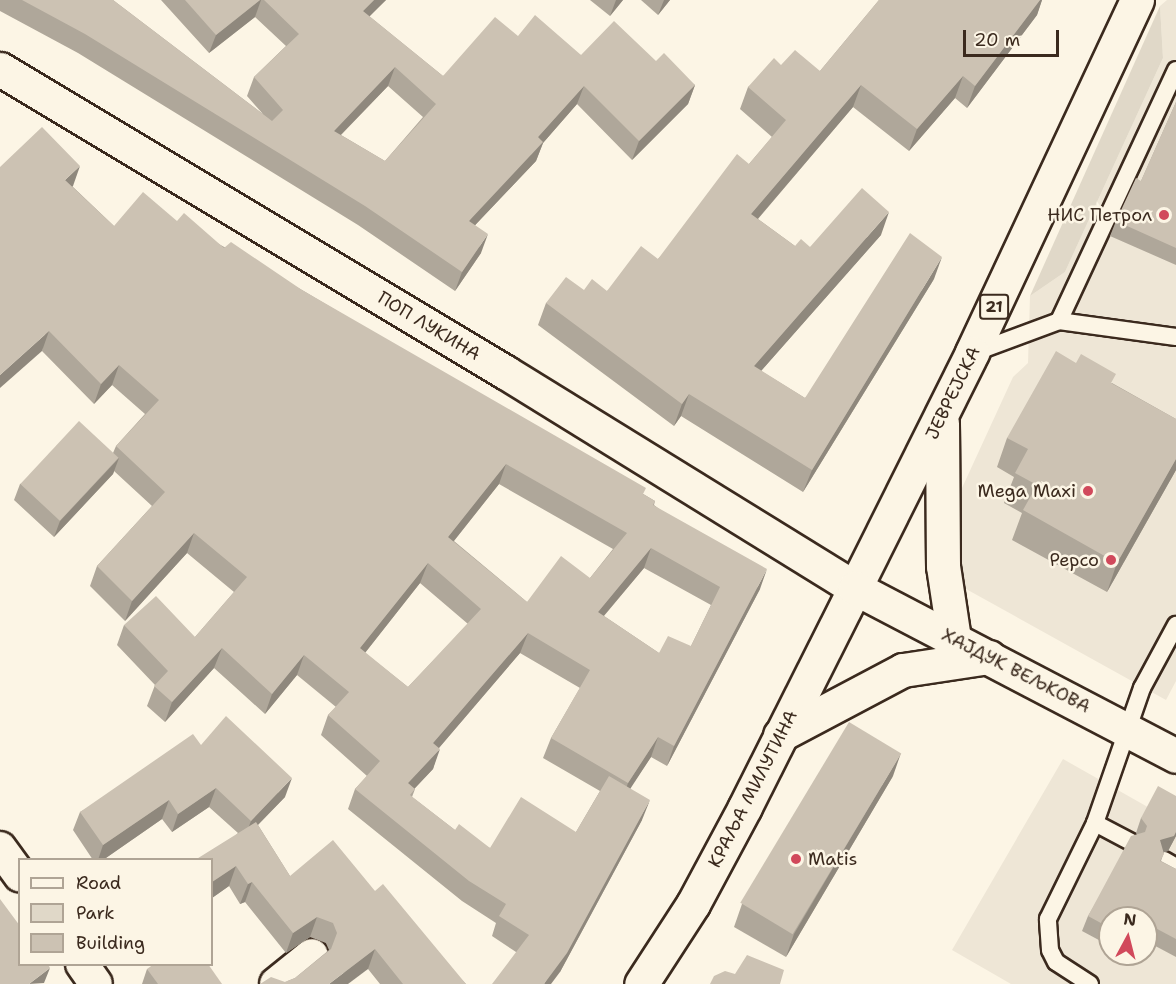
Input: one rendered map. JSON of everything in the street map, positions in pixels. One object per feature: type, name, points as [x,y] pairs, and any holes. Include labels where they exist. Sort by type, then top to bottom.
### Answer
[{"type":"main road","name":"ЈЕВРЕЈСКА","points":[[855,588],[972,354],[1138,7]]},
{"type":"main road","name":"ПОП ЛУКИНА","points":[[0,69],[505,372],[855,588]]},
{"type":"main road","points":[[942,414],[943,566],[954,639]]},
{"type":"main road","name":"ХАЈДУК ВЕЉКОВА","points":[[855,588],[1176,756]]},
{"type":"main road","name":"КРАЉА МИЛУТИНА","points":[[641,984],[693,904],[855,588]]},
{"type":"main road","points":[[780,735],[903,670],[989,657]]},
{"type":"street","points":[[0,848],[18,873]]},
{"type":"street","points":[[276,984],[312,955]]},
{"type":"street","points":[[83,966],[96,984]]},
{"type":"lane","points":[[1059,321],[1176,69]]},
{"type":"lane","points":[[972,354],[1059,321],[1176,337]]},
{"type":"lane","points":[[1090,984],[1056,962],[1050,950],[1048,919],[1095,823],[1125,728],[1176,625]]},
{"type":"lane","points":[[1095,823],[1131,842]]},
{"type":"shaded area","points":[[1167,0],[1176,0],[1176,681],[1166,700],[957,584],[962,488],[1013,377],[1028,363],[1030,296],[1065,272],[1163,58],[1160,6]]},
{"type":"shaded area","points":[[1063,759],[1176,823],[1176,984],[1011,984],[952,950]]},
{"type":"green space","points":[[1160,6],[1163,58],[1065,272],[1030,296]]},
{"type":"building","points":[[22,0],[113,0],[272,121],[283,110],[254,77],[299,34],[264,0],[374,0],[363,11],[443,76],[495,17],[518,36],[535,15],[581,55],[614,21],[656,61],[664,53],[695,85],[639,141],[584,86],[538,137],[543,142],[469,221],[488,234],[462,272],[365,206],[85,34]],"holes":[[[395,67],[436,104],[385,161],[334,131]]]},
{"type":"building","points":[[185,0],[260,0],[216,35]]},
{"type":"building","points":[[879,0],[1040,0],[975,86],[963,76],[917,129],[861,85],[751,214],[795,246],[801,239],[810,247],[862,188],[889,212],[754,366],[805,398],[910,233],[942,257],[812,470],[689,394],[682,404],[546,303],[566,277],[584,290],[592,279],[607,291],[641,246],[658,259],[737,154],[749,164],[786,120],[748,87],[774,58],[781,65],[795,50],[820,71]]},
{"type":"building","points":[[1176,102],[1176,248],[1116,221],[1136,178],[1141,181]]},
{"type":"building","points":[[42,127],[80,166],[65,180],[114,226],[143,192],[177,221],[184,213],[224,248],[231,242],[302,290],[646,488],[643,494],[655,501],[653,505],[767,569],[674,746],[658,737],[628,783],[551,738],[590,670],[528,633],[433,743],[440,749],[408,783],[415,789],[410,795],[455,830],[459,824],[490,848],[521,797],[576,832],[609,776],[650,800],[567,953],[544,984],[492,984],[529,935],[499,916],[506,904],[469,881],[355,789],[380,761],[328,715],[349,692],[304,655],[272,694],[222,648],[172,702],[154,686],[168,671],[124,625],[156,596],[195,637],[247,577],[194,533],[132,601],[97,566],[165,492],[116,446],[159,400],[119,365],[101,384],[49,331],[0,375],[0,167]],"holes":[[[506,464],[627,533],[590,578],[561,556],[527,602],[448,537]],[[651,548],[720,587],[691,646],[668,636],[659,653],[598,612]],[[428,563],[481,609],[408,687],[360,648]]]},
{"type":"building","name":"Mega Maxi","points":[[1056,351],[1076,363],[1081,354],[1116,374],[1111,383],[1176,419],[1176,459],[1117,563],[1023,510],[1037,485],[1015,473],[1028,449],[1007,438]]},
{"type":"building","points":[[79,421],[118,458],[60,521],[20,484]]},
{"type":"building","points":[[226,716],[292,778],[251,821],[216,788],[178,814],[169,800],[103,845],[80,812],[193,734],[201,745]]},
{"type":"building","points":[[849,722],[901,753],[793,934],[740,903]]},
{"type":"building","points":[[1158,786],[1176,796],[1176,832],[1174,836],[1160,840],[1164,854],[1160,861],[1176,869],[1176,939],[1158,929],[1158,906],[1098,906],[1098,921],[1088,916],[1131,836],[1145,832],[1147,826],[1141,818]]},
{"type":"building","points":[[256,822],[290,876],[333,840],[375,891],[383,884],[466,984],[403,984],[375,949],[329,984],[260,984],[271,977],[285,982],[295,978],[331,949],[337,933],[333,923],[317,917],[293,933],[252,882],[248,884],[236,866],[213,881],[213,858],[198,858]]},
{"type":"building","points":[[0,899],[18,923],[18,966],[49,966],[50,968],[29,984],[0,984]]},
{"type":"building","points":[[747,955],[784,970],[780,984],[710,984],[714,976],[725,971],[735,974]]},
{"type":"building","points":[[151,966],[209,966],[222,984],[158,984],[147,969]]},
{"type":"place","name":"НИС Петрол","points":[[1164,215]]},
{"type":"place","name":"Mega Maxi","points":[[1088,491]]},
{"type":"place","name":"Pepco","points":[[1111,560]]},
{"type":"place","name":"Matis","points":[[796,859]]}]
